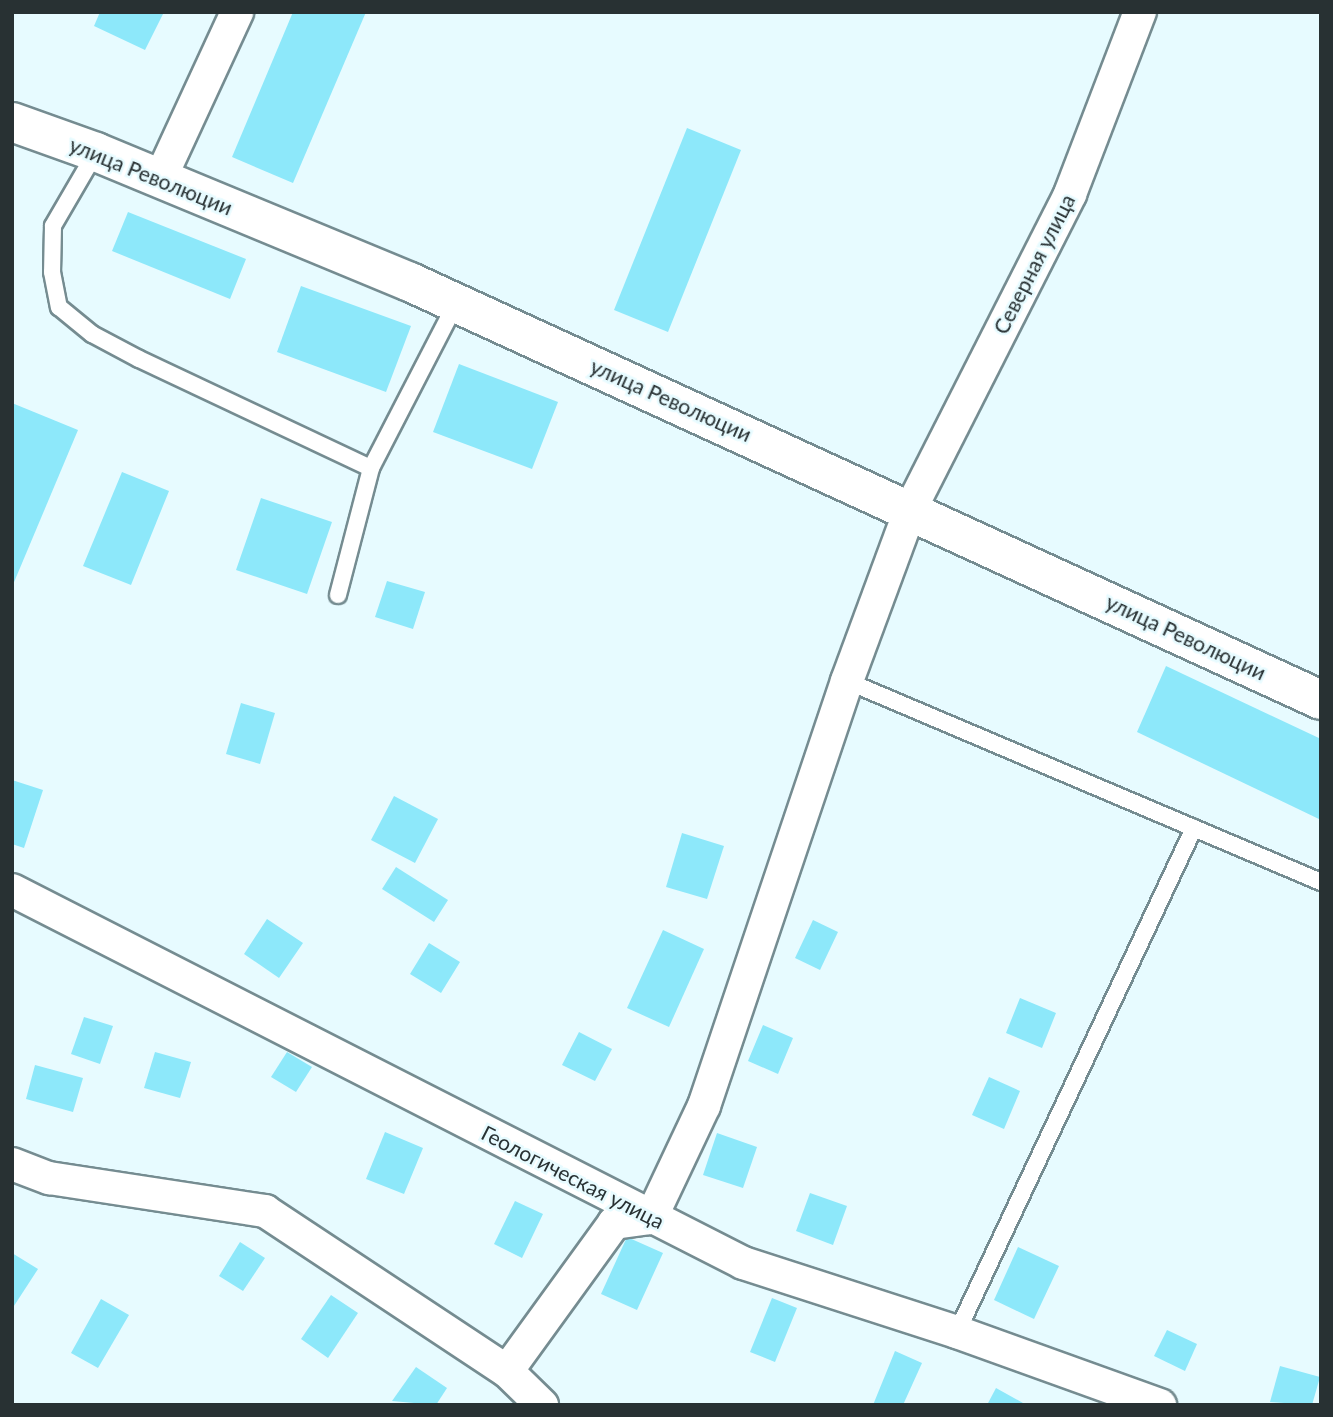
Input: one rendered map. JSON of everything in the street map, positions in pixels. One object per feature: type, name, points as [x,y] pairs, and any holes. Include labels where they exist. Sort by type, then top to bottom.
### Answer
[{"type":"street","points":[[160,179],[237,12]]},
{"type":"street","name":"Северная улица","points":[[651,1218],[704,1106],[847,681],[911,508],[1070,194],[1140,12]]},
{"type":"street","name":"улица Революции","points":[[12,122],[96,152],[456,303],[911,508],[1321,700]]},
{"type":"street","name":"Геологическая улица","points":[[12,890],[743,1263],[957,1332],[1160,1405]]},
{"type":"street","points":[[12,1164],[49,1178],[265,1210],[507,1371],[542,1405]]},
{"type":"street","points":[[507,1371],[614,1223],[651,1218]]},
{"type":"lane","points":[[96,152],[53,226],[52,272],[59,307],[92,334],[139,359],[371,468]]},
{"type":"lane","points":[[338,595],[371,468],[456,303]]},
{"type":"lane","points":[[847,681],[1321,882]]},
{"type":"lane","points":[[957,1332],[1194,828]]},
{"type":"building","points":[[100,12],[164,12],[145,50],[94,26]]},
{"type":"building","points":[[293,12],[366,12],[293,183],[232,157]]},
{"type":"building","points":[[687,128],[741,150],[668,332],[614,310]]},
{"type":"building","points":[[128,212],[246,259],[230,299],[112,251]]},
{"type":"building","points":[[301,286],[411,326],[386,392],[277,352]]},
{"type":"building","points":[[459,364],[558,402],[532,469],[433,432]]},
{"type":"building","points":[[12,403],[78,430],[12,587]]},
{"type":"building","points":[[122,472],[169,491],[131,585],[83,566]]},
{"type":"building","points":[[261,498],[332,522],[307,594],[236,570]]},
{"type":"building","points":[[387,581],[425,592],[413,629],[375,617]]},
{"type":"building","points":[[1166,666],[1321,739],[1321,820],[1137,732]]},
{"type":"building","points":[[241,703],[275,713],[260,764],[226,754]]},
{"type":"building","points":[[12,780],[43,790],[24,848],[12,844]]},
{"type":"building","points":[[394,796],[438,819],[415,863],[371,840]]},
{"type":"building","points":[[682,833],[724,846],[707,899],[666,887]]},
{"type":"building","points":[[396,867],[448,900],[434,922],[382,889]]},
{"type":"building","points":[[267,919],[303,943],[279,978],[244,954]]},
{"type":"building","points":[[813,920],[838,932],[820,970],[795,958]]},
{"type":"building","points":[[663,930],[704,949],[669,1027],[627,1008]]},
{"type":"building","points":[[429,943],[460,962],[441,993],[410,974]]},
{"type":"building","points":[[1020,998],[1056,1013],[1042,1048],[1006,1033]]},
{"type":"building","points":[[84,1017],[113,1026],[100,1064],[71,1054]]},
{"type":"building","points":[[763,1025],[793,1038],[778,1074],[748,1061]]},
{"type":"building","points":[[579,1032],[612,1049],[595,1081],[562,1065]]},
{"type":"building","points":[[155,1052],[191,1062],[180,1098],[144,1088]]},
{"type":"building","points":[[287,1052],[312,1067],[296,1092],[271,1077]]},
{"type":"building","points":[[35,1065],[83,1078],[73,1112],[26,1099]]},
{"type":"building","points":[[989,1077],[1020,1091],[1004,1129],[972,1115]]},
{"type":"building","points":[[385,1132],[423,1148],[404,1194],[366,1179]]},
{"type":"building","points":[[717,1133],[757,1147],[743,1188],[703,1175]]},
{"type":"building","points":[[810,1193],[847,1206],[833,1245],[796,1231]]},
{"type":"building","points":[[515,1201],[543,1214],[522,1258],[494,1244]]},
{"type":"building","points":[[627,1237],[663,1253],[637,1310],[601,1294]]},
{"type":"building","points":[[240,1242],[265,1258],[243,1291],[219,1276]]},
{"type":"building","points":[[1018,1247],[1059,1266],[1034,1319],[994,1300]]},
{"type":"building","points":[[12,1253],[38,1269],[12,1309]]},
{"type":"building","points":[[331,1295],[358,1313],[328,1358],[301,1339]]},
{"type":"building","points":[[772,1298],[797,1308],[775,1362],[750,1352]]},
{"type":"building","points":[[101,1299],[129,1315],[98,1368],[71,1353]]},
{"type":"building","points":[[1167,1330],[1197,1344],[1185,1371],[1154,1356]]},
{"type":"building","points":[[895,1351],[922,1363],[903,1405],[873,1405]]},
{"type":"building","points":[[1280,1366],[1320,1377],[1312,1405],[1270,1402]]},
{"type":"building","points":[[416,1367],[447,1388],[436,1405],[392,1401]]},
{"type":"building","points":[[996,1388],[1023,1403],[1022,1405],[987,1405]]}]
